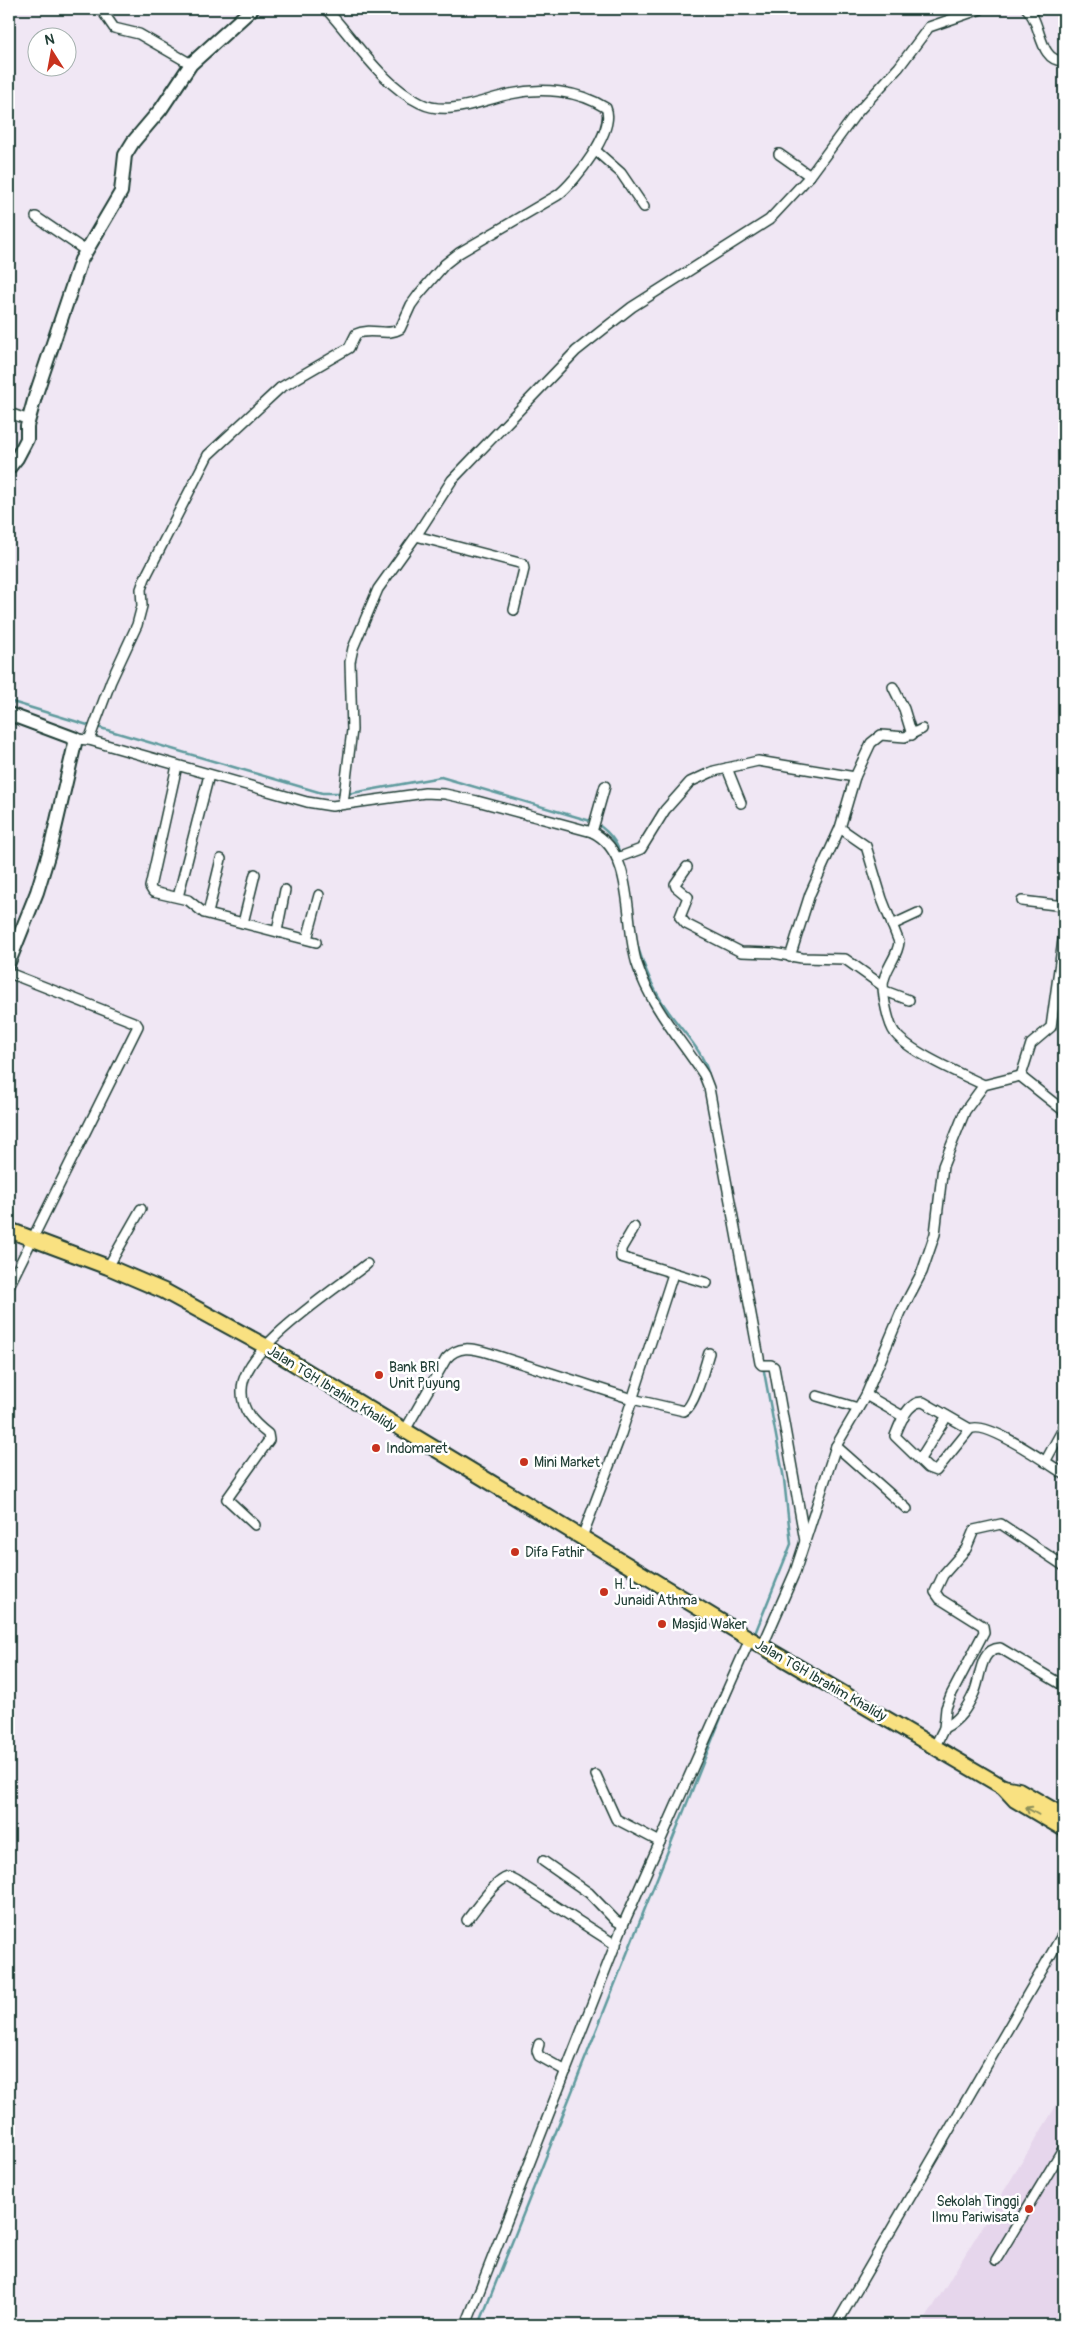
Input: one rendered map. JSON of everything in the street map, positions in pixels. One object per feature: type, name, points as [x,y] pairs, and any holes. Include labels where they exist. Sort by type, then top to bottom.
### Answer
[{"type":"main road","name":"Jalan TGH Ibrahim Khalidy","points":[[9,1230],[108,1267],[164,1291],[265,1346],[404,1432],[1003,1787],[1015,1800],[1064,1829]]},
{"type":"main road","name":"Jalan TGH Ibrahim Khalidy","points":[[1003,1787],[1019,1790],[1064,1816]]},
{"type":"street","points":[[101,9],[114,28],[139,34],[191,64]]},
{"type":"street","points":[[9,468],[27,439],[29,420],[86,251],[121,192],[123,166],[129,148],[161,109],[191,64],[252,9]]},
{"type":"street","points":[[9,962],[37,892],[86,738],[95,725],[111,681],[137,625],[141,613],[140,594],[143,584],[208,455],[280,388],[349,348],[356,334],[367,331],[393,332],[400,329],[415,299],[445,264],[470,246],[564,190],[582,170],[595,150],[608,119],[605,107],[584,97],[540,90],[510,94],[452,108],[431,107],[408,96],[363,55],[326,9]]},
{"type":"street","points":[[344,797],[352,730],[350,662],[353,648],[378,590],[416,536],[445,489],[464,464],[517,413],[576,351],[632,307],[769,220],[810,176],[855,115],[899,67],[924,32],[938,23],[981,9]]},
{"type":"street","points":[[1027,9],[1036,20],[1047,52],[1055,59],[1064,61]]},
{"type":"street","points":[[595,150],[622,173],[644,206]]},
{"type":"street","points":[[779,154],[810,176]]},
{"type":"street","points":[[36,216],[86,251]]},
{"type":"street","points":[[9,413],[29,420]]},
{"type":"street","points":[[416,536],[524,564],[514,610]]},
{"type":"street","points":[[893,687],[904,709],[912,735]]},
{"type":"street","points":[[9,714],[178,766],[307,802],[332,806],[344,797],[426,793],[445,794],[594,826],[601,837],[621,857],[634,952],[650,995],[697,1065],[709,1088],[748,1306],[766,1365],[775,1370],[805,1541]]},
{"type":"street","points":[[790,956],[810,894],[840,828],[855,777],[871,743],[877,736],[912,735],[922,729]]},
{"type":"street","points":[[621,857],[641,849],[665,810],[690,782],[703,775],[742,763],[767,762],[855,777]]},
{"type":"street","points":[[178,766],[150,887],[154,892],[190,901],[200,911],[312,940],[319,895]]},
{"type":"street","points":[[727,768],[741,803]]},
{"type":"street","points":[[178,897],[209,775]]},
{"type":"street","points":[[594,826],[605,786]]},
{"type":"street","points":[[840,828],[866,846],[899,946],[889,964],[884,989],[890,1024],[902,1040],[984,1085]]},
{"type":"street","points":[[208,913],[221,859]]},
{"type":"street","points":[[687,868],[675,884],[688,897],[680,915],[682,921],[741,952],[845,959],[884,989],[909,1000]]},
{"type":"street","points":[[243,922],[255,874]]},
{"type":"street","points":[[277,931],[285,890]]},
{"type":"street","points":[[1022,901],[1064,906]]},
{"type":"street","points":[[892,925],[918,913]]},
{"type":"street","points":[[1021,1076],[1031,1044],[1051,1028],[1064,933]]},
{"type":"street","points":[[9,973],[138,1026],[34,1239],[9,1286]]},
{"type":"street","points":[[466,2325],[623,1925],[660,1842],[756,1642],[795,1572],[836,1446],[866,1395],[901,1312],[922,1272],[938,1212],[943,1166],[951,1142],[965,1111],[984,1085],[1021,1076]]},
{"type":"street","points":[[1021,1076],[1064,1111]]},
{"type":"street","points":[[108,1267],[142,1209]]},
{"type":"street","points":[[634,1227],[621,1249],[621,1257],[707,1283]]},
{"type":"street","points":[[255,1525],[227,1499],[269,1440],[268,1434],[252,1422],[244,1404],[242,1389],[246,1374],[265,1346],[280,1332],[368,1264]]},
{"type":"street","points":[[582,1537],[632,1399],[673,1274]]},
{"type":"street","points":[[404,1432],[446,1359],[452,1353],[461,1349],[472,1348],[632,1399],[686,1410],[696,1392],[709,1353]]},
{"type":"street","points":[[866,1395],[904,1417]]},
{"type":"street","points":[[817,1396],[858,1408]]},
{"type":"street","points":[[970,1429],[928,1404],[919,1402],[909,1408],[896,1437],[931,1470],[938,1470],[970,1429],[979,1426],[990,1430],[1064,1474]]},
{"type":"street","points":[[920,1459],[947,1416]]},
{"type":"street","points":[[1044,1462],[1064,1427]]},
{"type":"street","points":[[836,1446],[907,1509]]},
{"type":"street","points":[[935,1746],[944,1728],[948,1703],[984,1630],[983,1626],[940,1599],[935,1592],[943,1575],[966,1549],[974,1530],[996,1524],[1004,1525],[1064,1566]]},
{"type":"street","points":[[944,1728],[961,1716],[975,1692],[985,1659],[995,1648],[1000,1648],[1064,1686]]},
{"type":"street","points":[[596,1775],[616,1819],[660,1842]]},
{"type":"street","points":[[543,1861],[589,1893],[623,1925]]},
{"type":"street","points":[[467,1920],[483,1899],[502,1880],[508,1877],[516,1880],[616,1945]]},
{"type":"street","points":[[836,2325],[1064,1932]]},
{"type":"street","points":[[539,2044],[537,2051],[539,2056],[566,2071]]},
{"type":"street","points":[[996,2260],[1064,2147]]},
{"type":"shaded area","name":"Sekolah Tinggi Ilmu Pariwisata","points":[[1064,2093],[1064,2325],[922,2325]]},
{"type":"waterway","points":[[9,701],[91,726]]},
{"type":"waterway","points":[[97,727],[322,793],[342,793]]},
{"type":"waterway","points":[[347,794],[441,777],[594,822],[607,832],[615,842],[625,870]]},
{"type":"waterway","points":[[628,877],[630,892]]},
{"type":"waterway","points":[[637,944],[657,993],[672,1017],[698,1051],[710,1080]]},
{"type":"waterway","points":[[754,1636],[791,1544],[784,1479],[763,1366]]},
{"type":"waterway","points":[[479,2325],[734,1685]]},
{"type":"place","name":"Bank BRI Unit Puyung","points":[[379,1375]]},
{"type":"place","name":"Indomaret","points":[[376,1448]]},
{"type":"place","name":"Mini Market","points":[[524,1462]]},
{"type":"place","name":"Difa Fathir","points":[[515,1552]]},
{"type":"place","name":"H. L. Junaidi Athma","points":[[604,1592]]},
{"type":"place","name":"Masjid Waker","points":[[662,1624]]},
{"type":"place","name":"Sekolah Tinggi Ilmu Pariwisata","points":[[1029,2209]]}]
